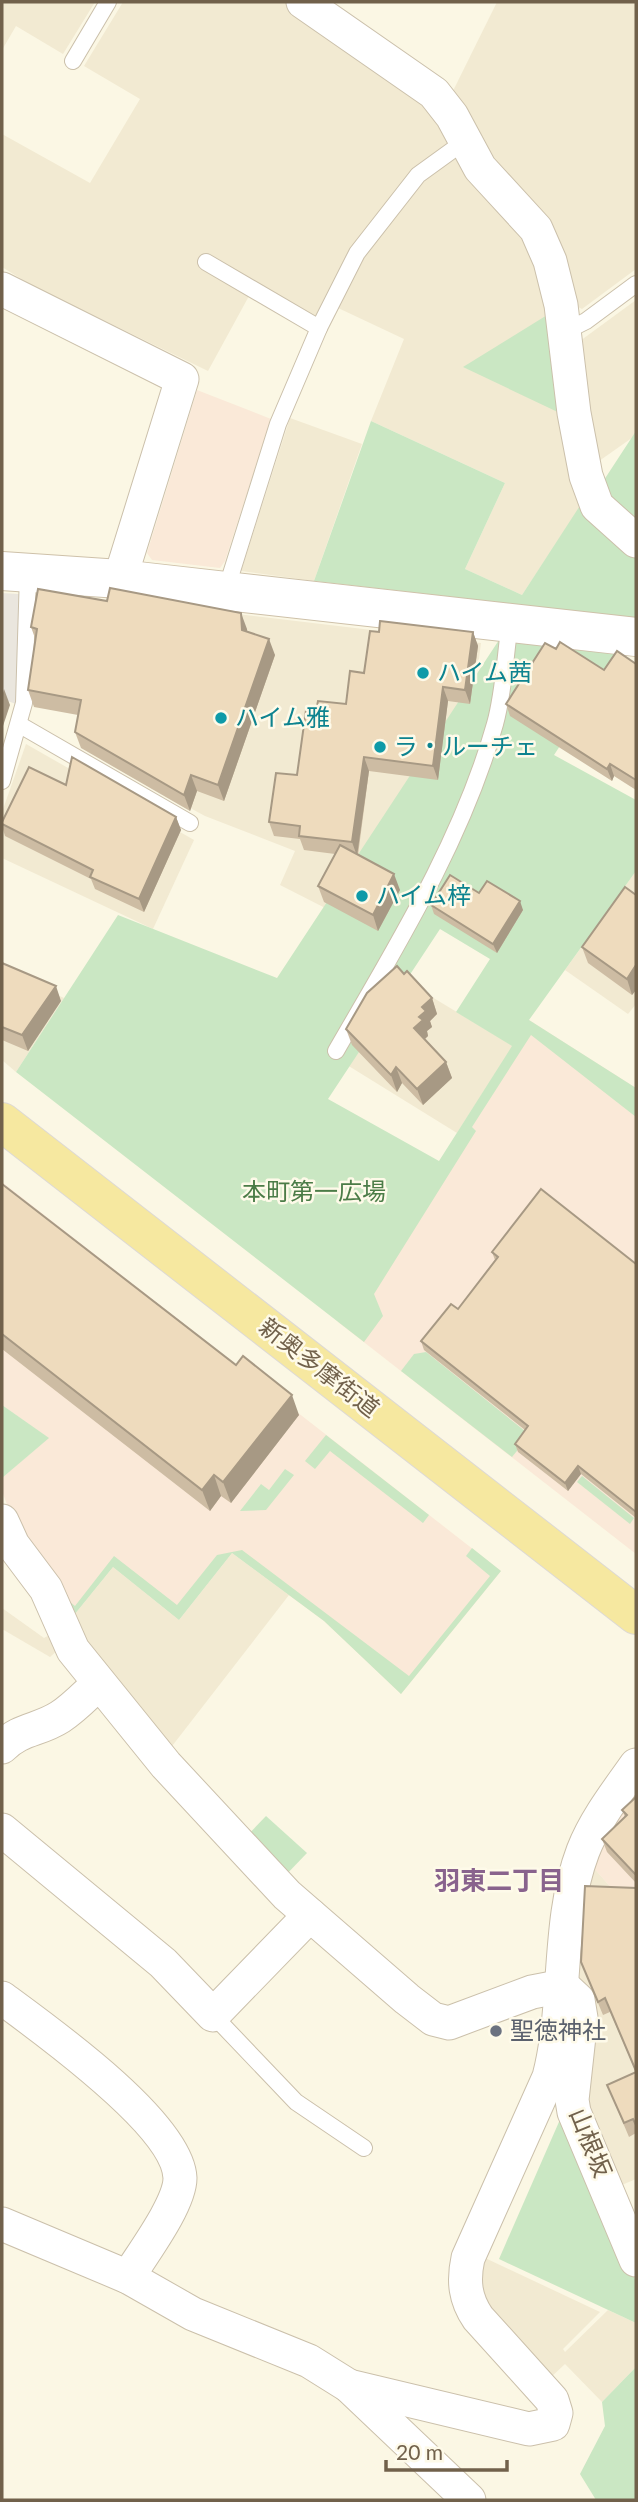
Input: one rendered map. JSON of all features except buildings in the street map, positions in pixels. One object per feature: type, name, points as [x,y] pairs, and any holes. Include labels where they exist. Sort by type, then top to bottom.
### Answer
[{"type":"main road","name":"新奥多摩街道","points":[[2,1122],[636,1615]]},
{"type":"street","points":[[303,2],[434,93],[452,116],[480,168],[536,229],[554,273],[586,476],[597,506],[636,541]]},
{"type":"street","points":[[2,289],[181,379],[120,579]]},
{"type":"street","points":[[15,572],[226,590],[636,637]]},
{"type":"street","points":[[2,1521],[13,1545],[46,1589],[65,1640],[98,1684],[213,1818],[310,1914],[433,2019],[449,2023],[532,1992],[563,1986]]},
{"type":"street","points":[[2,1747],[16,1733],[37,1729],[60,1717],[98,1684]]},
{"type":"street","points":[[349,2386],[528,2429],[553,2424],[556,2413],[552,2400],[478,2318],[466,2293],[464,2275],[468,2258],[549,2077],[557,2048],[569,1918],[582,1853],[603,1813],[636,1765]]},
{"type":"street","points":[[2,1830],[163,1963],[213,2015],[310,1914]]},
{"type":"street","name":"山根坂","points":[[563,1986],[578,2000],[581,2018],[572,2100],[574,2112],[636,2260]]},
{"type":"street","points":[[2,1998],[95,2068],[123,2095],[174,2157],[180,2177],[177,2194],[128,2277]]},
{"type":"street","points":[[2,2224],[128,2277],[193,2314],[309,2361],[349,2386],[468,2500]]},
{"type":"lane","points":[[73,61],[108,2]]},
{"type":"lane","points":[[226,590],[278,424],[318,328],[357,253],[429,164],[465,141]]},
{"type":"lane","points":[[206,262],[318,328]]},
{"type":"lane","points":[[564,332],[586,321],[636,284]]},
{"type":"lane","points":[[2,781],[20,725],[26,674],[15,572]]},
{"type":"lane","points":[[336,1051],[432,881],[481,765],[495,722],[510,623]]},
{"type":"lane","points":[[20,725],[190,823]]},
{"type":"lane","points":[[213,2015],[296,2102],[364,2148]]},
{"type":"shaded area","points":[[2,2],[95,2],[63,54],[16,26],[2,50]]},
{"type":"shaded area","points":[[123,2],[284,2],[429,97],[448,142],[402,182],[354,250],[317,317],[205,253],[198,265],[249,296],[208,371],[31,285],[2,267],[2,134],[90,183],[140,99],[84,66]]},
{"type":"shaded area","points":[[497,2],[636,2],[636,269],[582,309],[572,304],[449,99]]},
{"type":"shaded area","points":[[459,156],[534,247],[564,415],[586,498],[522,595],[465,569],[505,483],[371,421],[404,339],[336,307],[363,256],[422,182]]},
{"type":"shaded area","points":[[636,300],[636,435],[592,466],[580,341]]},
{"type":"shaded area","points":[[197,390],[271,419],[225,561],[220,568],[152,560],[147,553]]},
{"type":"shaded area","points":[[290,418],[362,444],[314,581],[241,571]]},
{"type":"shaded area","points":[[2,593],[19,594],[16,704],[2,699]]},
{"type":"shaded area","points":[[212,611],[481,643],[472,712],[392,942],[280,885],[295,851],[205,816],[153,788]]},
{"type":"shaded area","points":[[26,744],[194,840],[153,929],[2,858],[2,812]]},
{"type":"shaded area","points":[[636,871],[636,1004],[628,1014],[565,970]]},
{"type":"shaded area","points":[[2,970],[64,998],[16,1072],[2,1060]]},
{"type":"shaded area","points":[[389,971],[513,1046],[457,1133],[339,1060]]},
{"type":"shaded area","points":[[529,1020],[636,1088],[636,1554],[338,1322]]},
{"type":"shaded area","points":[[2,1182],[501,1571],[401,1694],[324,1621],[232,1553],[179,1620],[113,1567],[70,1620],[20,1540],[2,1491],[2,1478],[48,1438],[2,1405]]},
{"type":"shaded area","points":[[232,1553],[289,1595],[169,1750],[70,1620],[113,1567],[179,1620]]},
{"type":"shaded area","points":[[2,1608],[44,1638],[53,1633],[61,1647],[50,1657],[2,1629]]},
{"type":"shaded area","points":[[636,1788],[636,1916],[592,1866],[598,1848]]},
{"type":"shaded area","points":[[592,1866],[636,1916],[636,2179],[617,2187],[580,2099],[579,1936]]},
{"type":"shaded area","points":[[483,2257],[600,2312],[563,2349],[565,2352],[608,2310],[636,2323],[636,2367],[602,2402],[565,2364],[549,2379],[497,2324],[479,2288]]},
{"type":"green space","points":[[552,312],[564,415],[463,367]]},
{"type":"green space","name":"本町第一広場","points":[[371,421],[505,483],[465,569],[522,595],[583,501],[587,506],[636,431],[636,645],[625,647],[554,755],[636,800],[636,871],[529,1020],[636,1088],[636,1117],[531,1035],[472,1127],[476,1131],[374,1294],[383,1316],[364,1342],[16,1072],[118,915],[277,978],[522,605],[314,581]],"holes":[[[440,929],[490,959],[456,1012],[512,1046],[439,1161],[328,1099]]]},
{"type":"green space","points":[[426,1352],[530,1435],[512,1457],[401,1371],[414,1354]]},
{"type":"green space","points":[[2,1405],[49,1438],[2,1478]]},
{"type":"green space","points":[[326,1435],[429,1515],[423,1523],[330,1451],[315,1469],[305,1461]]},
{"type":"green space","points":[[285,1469],[294,1475],[266,1510],[240,1511],[261,1484],[269,1490]]},
{"type":"green space","points":[[582,1476],[634,1518],[630,1524],[577,1482]]},
{"type":"green space","points":[[472,1548],[501,1571],[401,1694],[324,1621],[232,1553],[179,1620],[113,1567],[70,1620],[59,1593],[75,1606],[114,1556],[177,1605],[217,1555],[242,1550],[409,1676],[490,1576],[466,1556]]},
{"type":"green space","points":[[266,1816],[307,1853],[282,1879],[244,1839]]},
{"type":"green space","points":[[562,2115],[602,2192],[636,2282],[636,2323],[499,2259]]},
{"type":"green space","points":[[636,2367],[636,2500],[596,2500],[580,2474],[605,2426],[602,2402]]},
{"type":"place","name":"ハイム茜","points":[[423,673]]},
{"type":"place","name":"ハイム雅","points":[[221,718]]},
{"type":"place","name":"ラ・ルーチェ","points":[[380,747]]},
{"type":"place","name":"ハイム梓","points":[[362,896]]},
{"type":"place","name":"聖徳神社","points":[[496,2031]]},
{"type":"district","name":"羽東二丁目","points":[[499,1881]]}]
